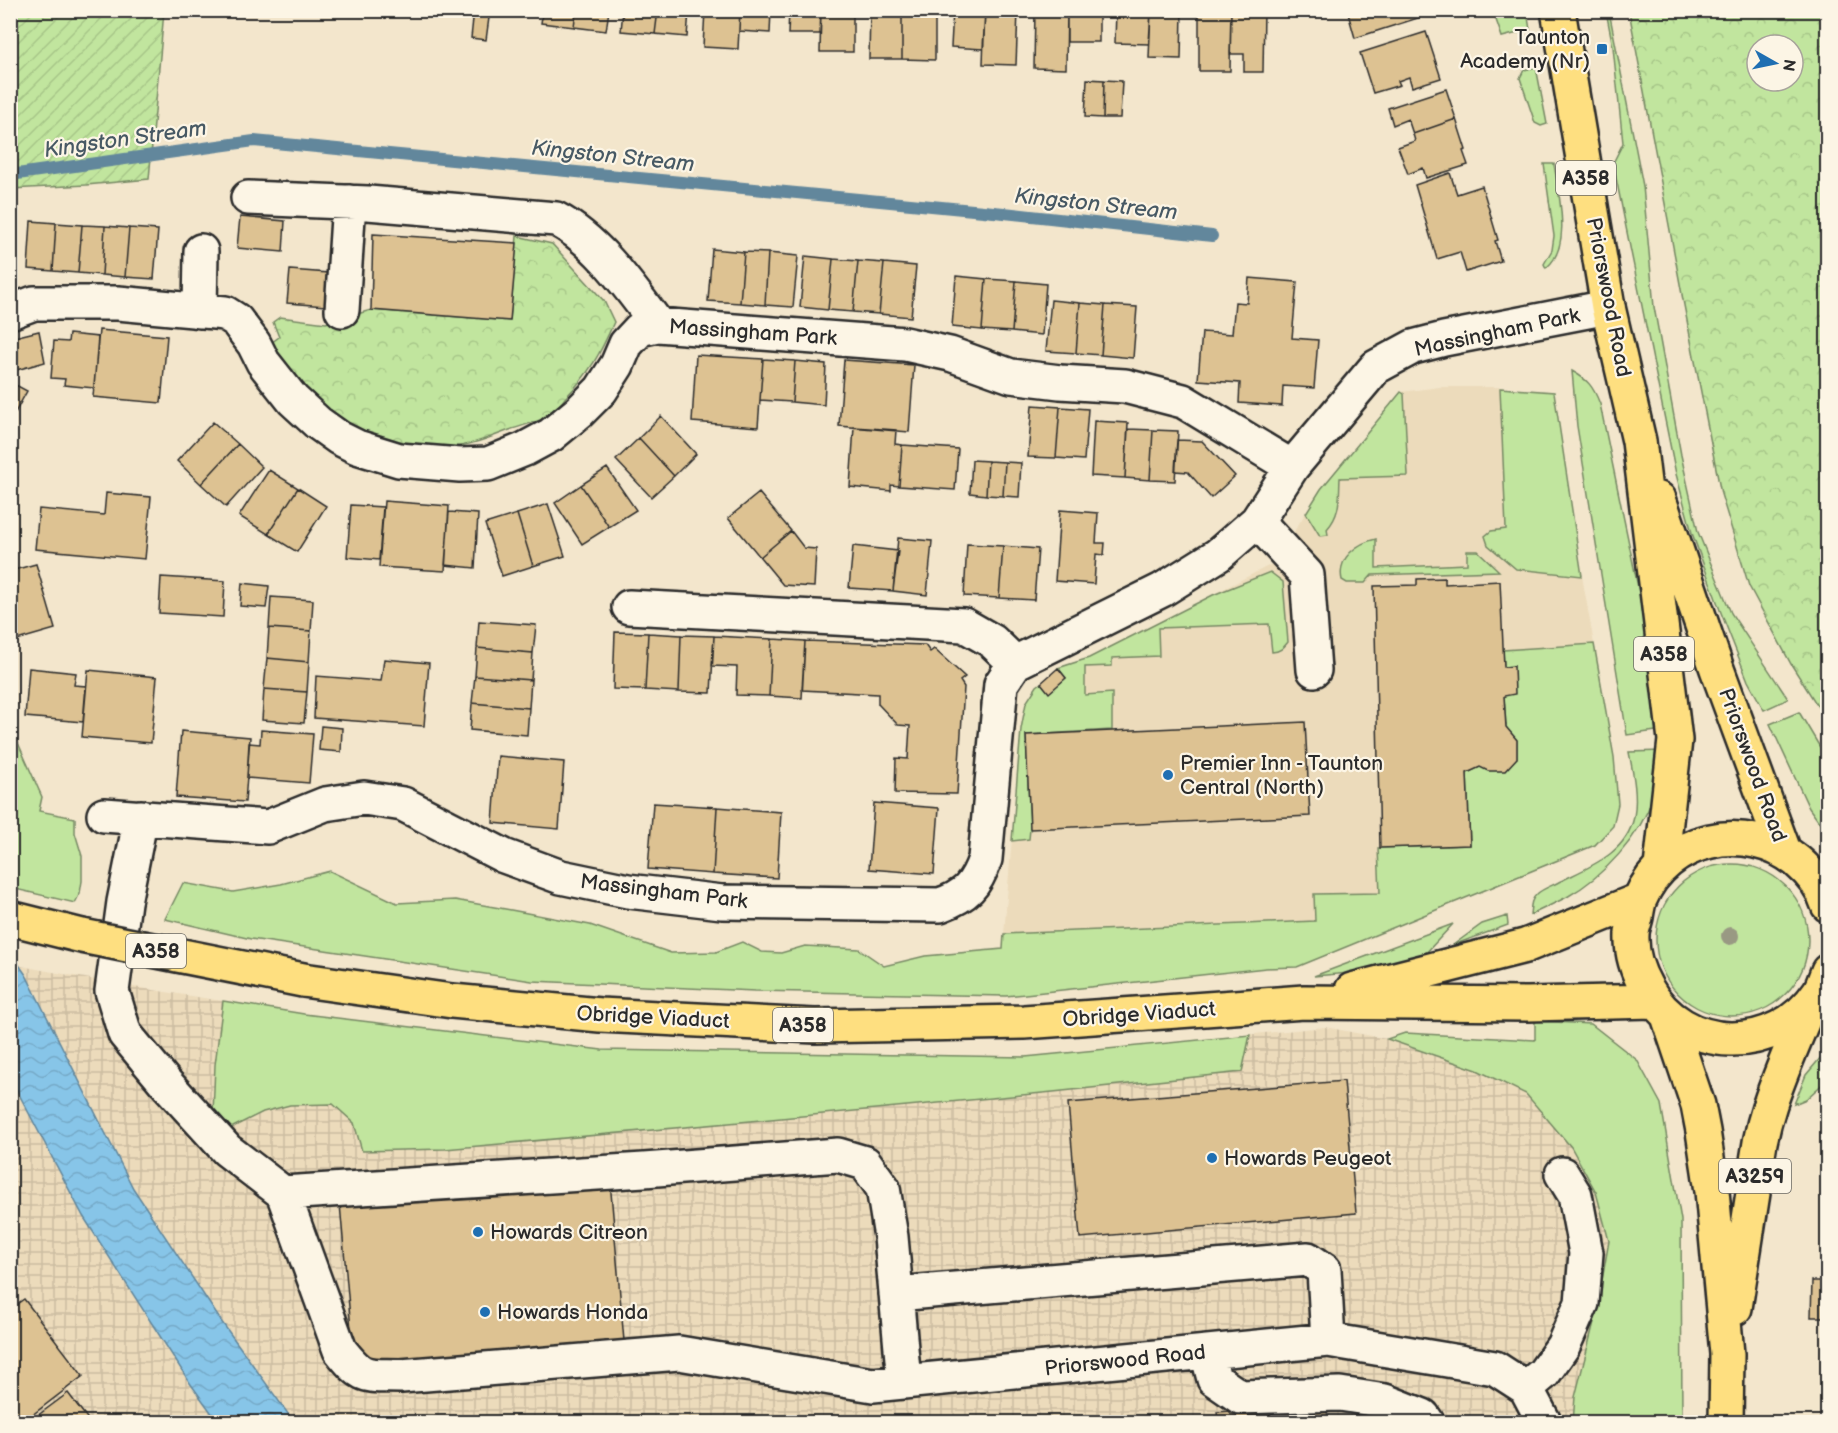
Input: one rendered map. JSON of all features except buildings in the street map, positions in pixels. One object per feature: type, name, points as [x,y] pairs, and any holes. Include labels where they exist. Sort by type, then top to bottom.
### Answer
[{"type":"main road","name":"Priorswood Road","points":[[1558,10],[1608,307],[1639,441],[1721,679],[1807,867],[1825,897],[1827,905]]},
{"type":"main road","name":"Priorswood Road","points":[[1639,441],[1675,740],[1661,867]]},
{"type":"main road","name":"Priorswood Road","points":[[1726,1422],[1727,1354],[1712,1191],[1698,1105],[1661,1009],[1637,970],[1632,934],[1639,900],[1649,882],[1661,867],[1688,848],[1720,838],[1753,839],[1807,867]]},
{"type":"main road","name":"Obridge Viaduct","points":[[1304,1002],[1525,946],[1639,900]]},
{"type":"main road","name":"Obridge Viaduct","points":[[10,918],[82,936],[303,980],[452,1001],[600,1015],[815,1026],[1024,1022],[1304,1002],[1528,1004],[1661,1009]]},
{"type":"main road","name":"Priorswood Road","points":[[1661,1009],[1690,1030],[1714,1038],[1741,1040],[1766,1034],[1789,1023],[1821,989]]},
{"type":"main road","name":"Priorswood Road","points":[[1727,1354],[1757,1156],[1765,1120],[1821,989]]},
{"type":"street","points":[[249,198],[349,202],[519,214],[556,219],[570,226],[616,269],[658,325]]},
{"type":"street","points":[[342,310],[349,202]]},
{"type":"street","points":[[200,311],[201,251]]},
{"type":"street","name":"Massingham Park","points":[[10,312],[34,303],[118,303],[225,313],[236,320],[254,345],[262,362],[293,400],[318,423],[357,447],[399,460],[460,465],[488,464],[525,449],[550,435],[579,412],[601,390],[626,344],[640,329],[658,325],[904,344],[950,354],[1011,376],[1125,386],[1183,401],[1292,467]]},
{"type":"street","name":"Massingham Park","points":[[104,815],[268,827],[325,804],[364,798],[404,804],[504,856],[561,877],[628,891],[722,902],[940,905],[956,900],[969,890],[980,876],[985,859],[1001,684],[1015,663],[1162,590],[1218,555],[1257,521],[1292,467],[1376,367],[1413,347],[1608,307]]},
{"type":"street","points":[[1257,521],[1307,575],[1314,670]]},
{"type":"street","points":[[629,607],[964,625],[992,641],[1015,663]]},
{"type":"street","points":[[141,817],[124,902],[112,992],[125,1034],[227,1150],[283,1193],[838,1155],[865,1163],[884,1188],[891,1237],[904,1382]]},
{"type":"street","points":[[1526,1388],[1544,1373],[1563,1346],[1582,1303],[1586,1253],[1575,1195],[1562,1174]]},
{"type":"street","name":"Priorswood Road","points":[[283,1193],[340,1350],[352,1365],[365,1375],[402,1376],[679,1353],[873,1385],[1328,1340],[1495,1368],[1526,1388],[1544,1422]]},
{"type":"street","points":[[896,1294],[1308,1259],[1324,1270],[1328,1340]]},
{"type":"street","points":[[1208,1352],[1214,1379],[1240,1397],[1340,1394],[1386,1412],[1423,1416],[1427,1422]]},
{"type":"shaded area","points":[[1440,387],[1495,387],[1554,392],[1594,644],[1597,771],[1557,843],[1386,893],[1314,894],[1315,921],[1004,934],[1021,729],[1026,703],[1037,686],[1058,668],[1089,658],[1274,563],[1321,489],[1401,392]]},
{"type":"shaded area","points":[[10,964],[128,986],[304,1014],[602,1050],[1025,1057],[1325,1027],[1387,1039],[1477,1070],[1526,1094],[1571,1147],[1596,1192],[1609,1241],[1596,1314],[1575,1397],[1573,1422],[11,1422]]},
{"type":"green space","points":[[11,10],[164,11],[149,179],[11,189]]},
{"type":"green space","points":[[1493,11],[1527,11],[1530,30],[1502,37]]},
{"type":"green space","points":[[1606,11],[1609,11],[1643,186],[1654,307],[1681,455],[1698,532],[1731,613],[1788,699],[1764,710],[1748,681],[1720,610],[1692,533],[1676,474],[1613,163],[1623,143],[1613,47]]},
{"type":"green space","points":[[1629,11],[1827,11],[1827,721],[1791,664],[1749,586],[1721,494]]},
{"type":"green space","points":[[1536,67],[1547,124],[1541,126],[1535,123],[1520,78],[1524,70]]},
{"type":"green space","points":[[1544,164],[1554,164],[1562,219],[1561,233],[1554,259],[1546,268],[1544,264],[1552,250],[1554,236]]},
{"type":"green space","points":[[517,236],[552,244],[604,301],[614,322],[588,371],[554,411],[541,420],[461,446],[432,448],[408,445],[383,438],[360,429],[317,401],[283,364],[271,343],[279,337],[273,322],[280,317],[326,323],[371,310],[510,321]]},
{"type":"green space","points":[[1572,371],[1589,384],[1600,404],[1662,703],[1663,730],[1627,735],[1577,426]]},
{"type":"green space","points":[[1500,388],[1554,392],[1582,576],[1516,569],[1488,545],[1485,536],[1491,531],[1506,529]]},
{"type":"green space","points":[[1401,392],[1404,394],[1408,476],[1340,478],[1335,517],[1327,529],[1328,535],[1320,536],[1306,513],[1321,489]]},
{"type":"green space","points":[[1376,539],[1376,568],[1467,564],[1467,551],[1478,551],[1499,571],[1372,575],[1365,583],[1347,583],[1342,580],[1343,565],[1350,553],[1362,544]]},
{"type":"green space","points":[[1270,572],[1283,582],[1288,642],[1283,648],[1272,652],[1269,624],[1158,628],[1159,656],[1112,658],[1112,666],[1085,667],[1085,695],[1112,693],[1112,730],[1026,735],[1029,839],[1012,841],[1021,729],[1026,703],[1037,686],[1041,683],[1049,692],[1066,678],[1058,668],[1089,658],[1213,595]]},
{"type":"green space","points":[[1594,644],[1614,757],[1618,804],[1613,826],[1595,845],[1297,967],[1266,968],[1006,996],[755,991],[532,981],[251,939],[165,919],[183,883],[233,892],[281,884],[330,871],[397,903],[455,900],[511,910],[590,925],[671,953],[716,952],[742,942],[762,952],[781,953],[805,946],[859,949],[884,966],[925,956],[1003,949],[1004,934],[1315,921],[1314,894],[1380,893],[1378,848],[1470,845],[1467,773],[1480,767],[1517,758],[1517,740],[1506,727],[1504,696],[1514,666],[1504,667],[1503,650]]},
{"type":"green space","points":[[1799,712],[1827,759],[1827,833],[1809,808],[1770,724]]},
{"type":"green space","points":[[11,727],[42,797],[39,811],[75,818],[75,833],[82,856],[82,881],[75,903],[11,888]]},
{"type":"green space","points":[[1662,751],[1653,797],[1630,841],[1607,867],[1581,888],[1530,915],[1532,901],[1539,892],[1593,865],[1623,841],[1630,830],[1635,809],[1629,752]]},
{"type":"green space","points":[[1732,864],[1747,865],[1761,870],[1786,886],[1802,911],[1807,925],[1807,955],[1802,969],[1786,994],[1761,1010],[1747,1015],[1732,1016],[1717,1015],[1703,1010],[1678,994],[1662,969],[1657,955],[1656,940],[1657,925],[1662,911],[1678,886],[1703,870],[1717,865]]},
{"type":"green space","points":[[1507,916],[1508,925],[1453,945],[1482,924]]},
{"type":"green space","points":[[1453,924],[1423,956],[1350,973],[1314,976]]},
{"type":"green space","points":[[223,1001],[304,1014],[602,1050],[1025,1057],[1250,1035],[1242,1072],[445,1149],[362,1151],[354,1123],[333,1104],[290,1105],[263,1112],[229,1129],[213,1114],[215,1065]]},
{"type":"green space","points":[[1535,1021],[1591,1024],[1637,1060],[1661,1104],[1681,1220],[1682,1422],[1573,1422],[1575,1397],[1596,1314],[1609,1241],[1596,1192],[1571,1147],[1526,1094],[1477,1070],[1387,1039],[1405,1033],[1535,1040]]},
{"type":"green space","points":[[1827,1050],[1827,1080],[1806,1099],[1794,1104],[1806,1075]]},
{"type":"water","points":[[10,952],[26,975],[133,1188],[221,1321],[294,1422],[218,1422],[190,1383],[83,1216],[11,1079]]},
{"type":"waterway","name":"Kingston Stream","points":[[10,175],[254,141],[1004,213],[1212,236]]},
{"type":"place","name":"Taunton Academy (Nr)","points":[[1602,49]]},
{"type":"place","name":"Premier Inn - Taunton Central (North)","points":[[1168,775]]},
{"type":"place","name":"Howards Peugeot","points":[[1212,1158]]},
{"type":"place","name":"Howards Citreon","points":[[478,1232]]},
{"type":"place","name":"Howards Honda","points":[[485,1312]]}]
